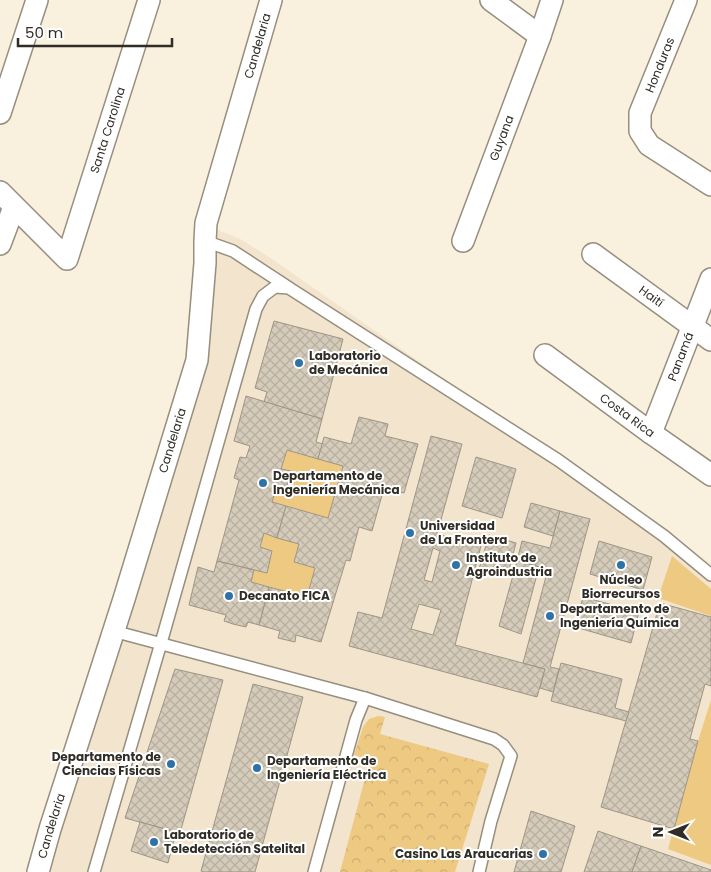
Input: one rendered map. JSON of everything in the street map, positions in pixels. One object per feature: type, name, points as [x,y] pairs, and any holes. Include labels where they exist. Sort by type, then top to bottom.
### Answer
[{"type":"street","points":[[0,113],[37,0]]},
{"type":"street","name":"Santa Carolina","points":[[7,200],[67,259],[149,0]]},
{"type":"street","name":"Candelaria","points":[[38,872],[50,828],[197,360],[205,263],[206,223],[271,0]]},
{"type":"street","points":[[491,0],[540,36]]},
{"type":"street","name":"Guyana","points":[[464,241],[552,0]]},
{"type":"street","name":"Honduras","points":[[686,0],[640,113],[640,131],[649,145],[711,185]]},
{"type":"street","points":[[0,244],[7,200]]},
{"type":"street","name":"Haití","points":[[593,254],[711,340]]},
{"type":"street","name":"Panamá","points":[[651,433],[711,279]]},
{"type":"street","name":"Costa Rica","points":[[545,355],[711,475]]},
{"type":"lane","points":[[205,241],[233,251],[558,460],[664,536],[711,575]]},
{"type":"lane","points":[[94,872],[256,309],[263,296],[275,287],[289,288]]},
{"type":"lane","points":[[113,631],[364,698],[494,739],[503,745],[511,756],[478,872]]},
{"type":"lane","points":[[314,872],[356,720],[364,698]]},
{"type":"shaded area","name":"Universidad de La Frontera","points":[[213,228],[240,239],[272,259],[421,363],[627,502],[711,564],[711,872],[48,872],[203,364]]},
{"type":"green space","points":[[287,450],[343,466],[328,518],[272,502],[277,486],[285,489],[290,472],[281,469]]},
{"type":"green space","points":[[264,533],[299,544],[294,562],[315,568],[307,597],[251,582],[254,570],[267,573],[272,551],[260,547]]},
{"type":"green space","points":[[672,556],[711,589],[711,616],[658,598]]},
{"type":"green space","points":[[711,700],[711,865],[668,849]]},
{"type":"green space","points":[[378,716],[385,717],[380,734],[489,764],[455,872],[340,872],[370,760],[354,755],[363,727],[369,719]]},
{"type":"building","name":"Laboratorio de Mecánica","points":[[274,321],[343,339],[322,419],[264,402],[267,392],[255,388]]},
{"type":"building","name":"Departamento de Ingeniería Mecánica","points":[[246,396],[322,419],[316,442],[323,444],[318,459],[287,450],[281,469],[291,471],[286,489],[277,486],[272,502],[286,506],[277,538],[264,533],[260,547],[272,551],[267,573],[217,561],[239,480],[234,478],[240,457],[246,458],[250,446],[234,441]]},
{"type":"building","points":[[359,417],[388,424],[385,436],[418,444],[404,493],[384,488],[372,531],[359,527],[350,561],[346,560],[321,642],[296,635],[295,642],[278,638],[280,631],[259,625],[269,587],[307,597],[315,568],[294,562],[299,544],[277,538],[286,506],[328,518],[343,466],[318,459],[324,437],[351,444]]},
{"type":"building","name":"Instituto de Agroindustria","points":[[431,436],[462,444],[437,534],[481,546],[455,645],[545,669],[537,697],[349,646],[358,612],[382,618]],"holes":[[[433,548],[440,551],[432,582],[424,580]],[[419,604],[441,610],[433,635],[411,629]]]},
{"type":"building","points":[[476,457],[516,469],[502,518],[462,506]]},
{"type":"building","points":[[531,503],[560,511],[553,536],[524,527]]},
{"type":"building","name":"Departamento de Ingeniería Química","points":[[560,511],[590,519],[550,667],[559,669],[553,692],[540,688],[545,669],[523,663],[548,569],[517,561],[522,541],[550,548]]},
{"type":"building","points":[[489,535],[516,543],[507,577],[479,569]]},
{"type":"building","name":"Núcleo Biorrecursos","points":[[599,541],[652,557],[643,590],[590,574]]},
{"type":"building","name":"Decanato FICA","points":[[217,561],[254,570],[251,582],[269,587],[259,625],[248,622],[246,627],[233,624],[224,621],[226,615],[189,605],[198,567],[214,572]]},
{"type":"building","points":[[517,561],[539,567],[521,634],[499,626]]},
{"type":"building","points":[[583,597],[639,612],[631,643],[575,627]]},
{"type":"building","points":[[660,603],[711,617],[711,686],[705,684],[690,739],[698,741],[674,829],[601,807]]},
{"type":"building","points":[[561,663],[622,679],[615,708],[629,712],[626,721],[551,701]]},
{"type":"building","name":"Departamento de Ciencias Físicas","points":[[175,669],[223,680],[180,833],[125,818]]},
{"type":"building","name":"Departamento de Ingeniería Eléctrica","points":[[253,684],[303,697],[255,872],[204,872],[201,871]]},
{"type":"building","name":"Casino Las Araucarias","points":[[531,811],[575,826],[561,872],[514,872]]},
{"type":"building","name":"Laboratorio de Teledetección Satelital","points":[[140,822],[176,832],[168,863],[131,851]]},
{"type":"building","points":[[598,831],[641,846],[632,872],[584,872]]},
{"type":"building","points":[[641,846],[711,870],[711,872],[632,872]]},
{"type":"place","name":"Laboratorio de Mecánica","points":[[299,363]]},
{"type":"place","name":"Departamento de Ingeniería Mecánica","points":[[263,483]]},
{"type":"place","name":"Universidad de La Frontera","points":[[410,533]]},
{"type":"place","name":"Instituto de Agroindustria","points":[[456,565]]},
{"type":"place","name":"Núcleo Biorrecursos","points":[[621,565]]},
{"type":"place","name":"Decanato FICA","points":[[229,596]]},
{"type":"place","name":"Departamento de Ingeniería Química","points":[[550,616]]},
{"type":"place","name":"Departamento de Ciencias Físicas","points":[[171,764]]},
{"type":"place","name":"Departamento de Ingeniería Eléctrica","points":[[257,768]]},
{"type":"place","name":"Laboratorio de Teledetección Satelital","points":[[154,842]]},
{"type":"place","name":"Casino Las Araucarias","points":[[543,854]]}]
